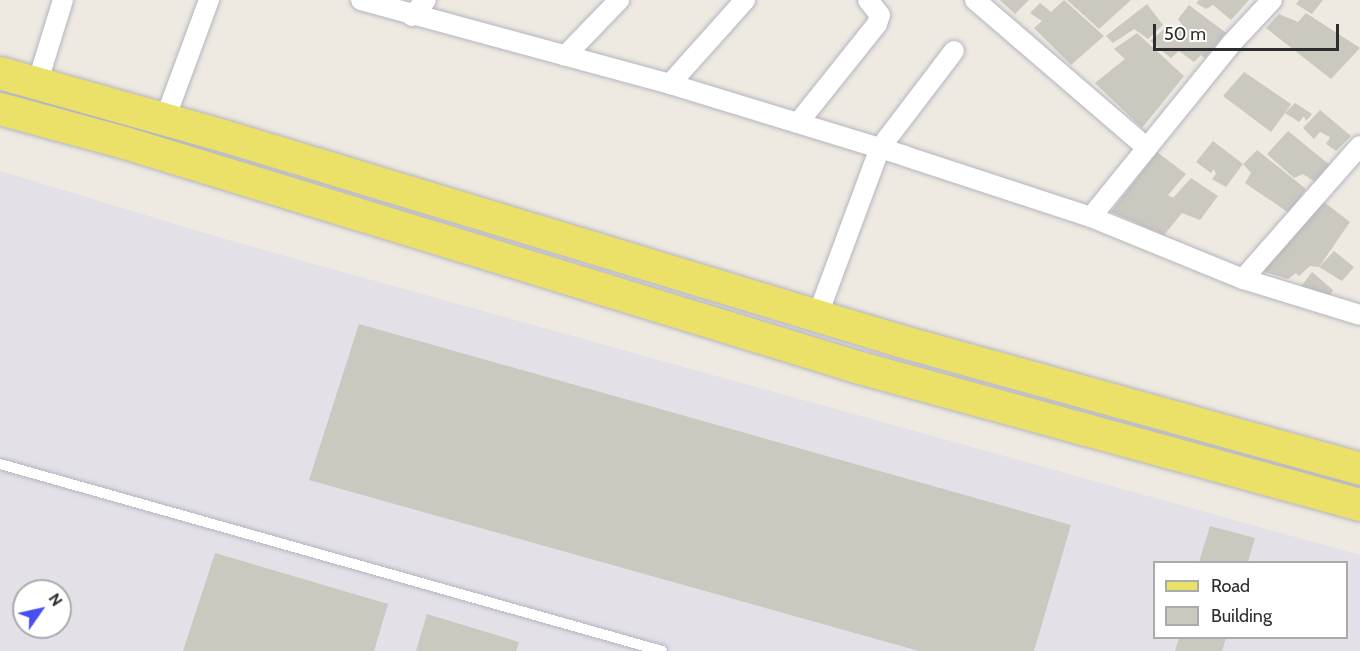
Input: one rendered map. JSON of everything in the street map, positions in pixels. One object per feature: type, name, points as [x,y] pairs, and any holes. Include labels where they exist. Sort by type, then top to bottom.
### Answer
[{"type":"main road","points":[[0,73],[165,119],[817,317],[1360,469]]},
{"type":"main road","points":[[0,109],[136,146],[860,368],[1360,505]]},
{"type":"street","points":[[37,84],[63,0]]},
{"type":"street","points":[[165,119],[208,0]]},
{"type":"street","points":[[361,0],[412,16],[670,84],[880,148],[1091,217],[1243,279],[1360,315]]},
{"type":"street","points":[[412,16],[426,0]]},
{"type":"street","points":[[565,56],[619,0]]},
{"type":"street","points":[[670,84],[745,0]]},
{"type":"street","points":[[798,123],[877,24],[880,15],[868,0]]},
{"type":"street","points":[[975,0],[1147,148]]},
{"type":"street","points":[[1091,217],[1272,0]]},
{"type":"street","points":[[817,317],[880,148],[954,51]]},
{"type":"street","points":[[1243,279],[1360,146]]},
{"type":"lane","points":[[0,464],[662,651]]},
{"type":"shaded area","points":[[0,171],[235,242],[1360,555],[1360,651],[0,651]]},
{"type":"building","points":[[1000,0],[1029,0],[1015,14]]},
{"type":"building","points":[[1064,0],[1104,36],[1071,65],[1034,28],[1042,21],[1030,13],[1040,3],[1051,12]]},
{"type":"building","points":[[1067,0],[1131,0],[1099,29]]},
{"type":"building","points":[[1199,0],[1249,0],[1231,20],[1213,5],[1206,9],[1196,3]]},
{"type":"building","points":[[1299,0],[1323,0],[1312,14],[1296,4]]},
{"type":"building","points":[[1147,4],[1163,25],[1148,39],[1134,29],[1113,43],[1106,36]]},
{"type":"building","points":[[1189,5],[1226,33],[1205,58],[1201,55],[1194,62],[1179,51],[1171,58],[1150,41],[1169,25],[1176,30],[1183,26],[1178,19]]},
{"type":"building","points":[[1306,13],[1360,48],[1331,79],[1266,28],[1279,14],[1298,22]]},
{"type":"building","points":[[1137,33],[1184,76],[1142,128],[1095,83],[1125,59],[1114,49]]},
{"type":"building","points":[[1244,72],[1291,104],[1271,132],[1223,96]]},
{"type":"building","points":[[1295,103],[1312,114],[1306,121],[1304,116],[1299,122],[1285,113]]},
{"type":"building","points":[[1320,110],[1351,136],[1336,151],[1326,144],[1330,137],[1320,132],[1314,139],[1303,128]]},
{"type":"building","points":[[1288,131],[1331,166],[1315,182],[1303,174],[1294,178],[1267,154]]},
{"type":"building","points":[[1213,141],[1243,164],[1226,187],[1212,179],[1216,174],[1214,169],[1211,173],[1196,162]]},
{"type":"building","points":[[1257,150],[1306,189],[1289,213],[1245,183],[1251,173],[1243,164]]},
{"type":"building","points":[[1157,152],[1186,174],[1168,195],[1173,198],[1191,178],[1218,196],[1200,220],[1182,213],[1164,235],[1111,212]]},
{"type":"building","points":[[1324,202],[1350,222],[1319,267],[1310,266],[1299,276],[1296,273],[1288,279],[1262,271]]},
{"type":"building","points":[[1334,251],[1354,267],[1342,281],[1319,267]]},
{"type":"building","points":[[1312,272],[1333,290],[1326,303],[1300,288]]},
{"type":"building","points":[[359,324],[1071,525],[1034,651],[919,651],[309,480]]},
{"type":"building","points":[[1210,526],[1255,538],[1248,561],[1199,561]]},
{"type":"building","points":[[215,553],[388,604],[374,651],[183,651]]},
{"type":"building","points":[[427,614],[519,642],[516,651],[416,651]]},
{"type":"building","points":[[1179,639],[1226,639],[1222,651],[1175,651]]}]
